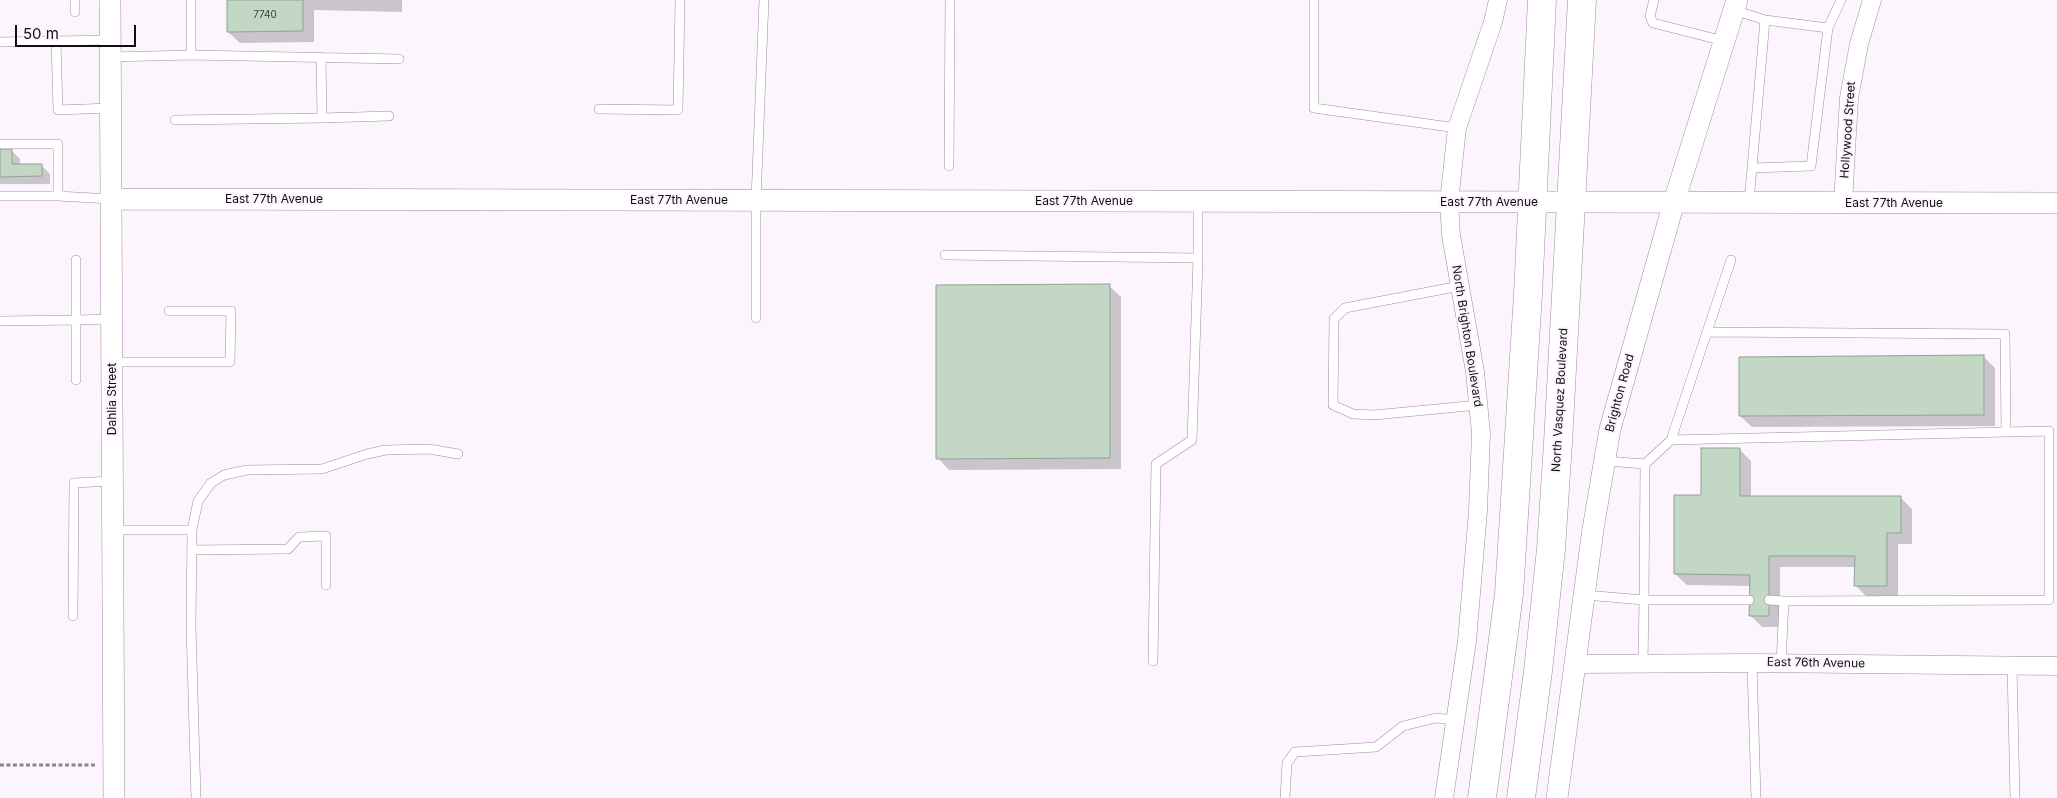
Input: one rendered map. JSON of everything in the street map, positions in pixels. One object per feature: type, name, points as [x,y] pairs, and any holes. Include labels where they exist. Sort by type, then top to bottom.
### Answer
[{"type":"highway","points":[[1482,798],[1509,594],[1528,294],[1542,0]]},
{"type":"highway","name":"North Vasquez Boulevard","points":[[1520,798],[1538,671],[1551,549],[1582,0]]},
{"type":"street","name":"Dahlia Street","points":[[110,0],[114,798]]},
{"type":"street","name":"North Brighton Boulevard","points":[[1444,798],[1466,641],[1478,511],[1481,433],[1476,372],[1450,226],[1448,202],[1457,128],[1494,22],[1498,0]]},
{"type":"street","name":"Hollywood Street","points":[[1843,203],[1849,98],[1869,2]]},
{"type":"street","name":"Brighton Road","points":[[1557,798],[1604,460],[1618,399],[1674,202],[1736,5]]},
{"type":"street","name":"East 77th Avenue","points":[[112,199],[2057,202]]},
{"type":"street","name":"East 76th Avenue","points":[[1575,664],[1781,663],[2057,666]]},
{"type":"lane","points":[[75,0],[75,12]]},
{"type":"lane","points":[[190,0],[191,55]]},
{"type":"lane","points":[[598,109],[678,110],[680,0]]},
{"type":"lane","points":[[756,318],[756,200],[764,0]]},
{"type":"lane","points":[[949,166],[950,0]]},
{"type":"lane","points":[[1314,0],[1314,108],[1457,128]]},
{"type":"lane","points":[[1654,0],[1650,16],[1653,23],[1724,41]]},
{"type":"lane","points":[[1752,168],[1811,166],[1828,28],[1841,0]]},
{"type":"lane","points":[[1736,5],[1765,20],[1828,28]]},
{"type":"lane","points":[[1749,203],[1765,20]]},
{"type":"lane","points":[[0,42],[56,42],[110,49],[191,55],[399,59]]},
{"type":"lane","points":[[56,42],[58,110],[110,108]]},
{"type":"lane","points":[[321,57],[322,118]]},
{"type":"lane","points":[[175,120],[388,116]]},
{"type":"lane","points":[[0,144],[58,144],[58,196]]},
{"type":"lane","points":[[0,196],[58,196],[112,199]]},
{"type":"lane","points":[[1153,661],[1156,464],[1192,440],[1198,201]]},
{"type":"lane","points":[[944,255],[1198,258]]},
{"type":"lane","points":[[76,260],[76,380]]},
{"type":"lane","points":[[1643,664],[1646,464],[1670,440],[1730,260]]},
{"type":"lane","points":[[1460,286],[1345,308],[1334,319],[1333,405],[1353,414],[1374,415],[1478,405]]},
{"type":"lane","points":[[112,362],[230,362],[231,311],[169,311]]},
{"type":"lane","points":[[0,322],[112,319]]},
{"type":"lane","points":[[1706,332],[2005,334],[2006,432]]},
{"type":"lane","points":[[1670,440],[2049,431],[2049,600],[1769,600]]},
{"type":"lane","points":[[196,798],[191,626],[192,530],[198,501],[211,483],[224,475],[247,470],[322,469],[367,454],[386,450],[428,449],[458,454]]},
{"type":"lane","points":[[1604,460],[1646,464]]},
{"type":"lane","points":[[73,616],[74,483],[113,481]]},
{"type":"lane","points":[[113,530],[192,530]]},
{"type":"lane","points":[[192,550],[288,549],[299,537],[326,536],[326,585]]},
{"type":"lane","points":[[1585,595],[1644,600],[1749,600]]},
{"type":"lane","points":[[1781,663],[1784,601]]},
{"type":"lane","points":[[1752,663],[1756,798]]},
{"type":"lane","points":[[2012,666],[2015,798]]},
{"type":"lane","points":[[1286,798],[1287,763],[1295,752],[1376,747],[1402,726],[1436,718],[1456,720]]},
{"type":"path","points":[[0,765],[114,765]]},
{"type":"building","points":[[227,0],[303,0],[303,31],[227,32]]},
{"type":"building","points":[[0,149],[12,149],[12,164],[42,164],[42,176],[0,177]]},
{"type":"building","points":[[1110,284],[1110,458],[936,459],[936,285]]},
{"type":"building","points":[[1984,355],[1984,415],[1739,416],[1739,357]]},
{"type":"building","points":[[1701,448],[1740,448],[1740,496],[1901,496],[1901,533],[1887,533],[1887,586],[1854,586],[1855,556],[1769,556],[1769,616],[1749,616],[1750,575],[1674,574],[1674,495],[1701,495]]}]
